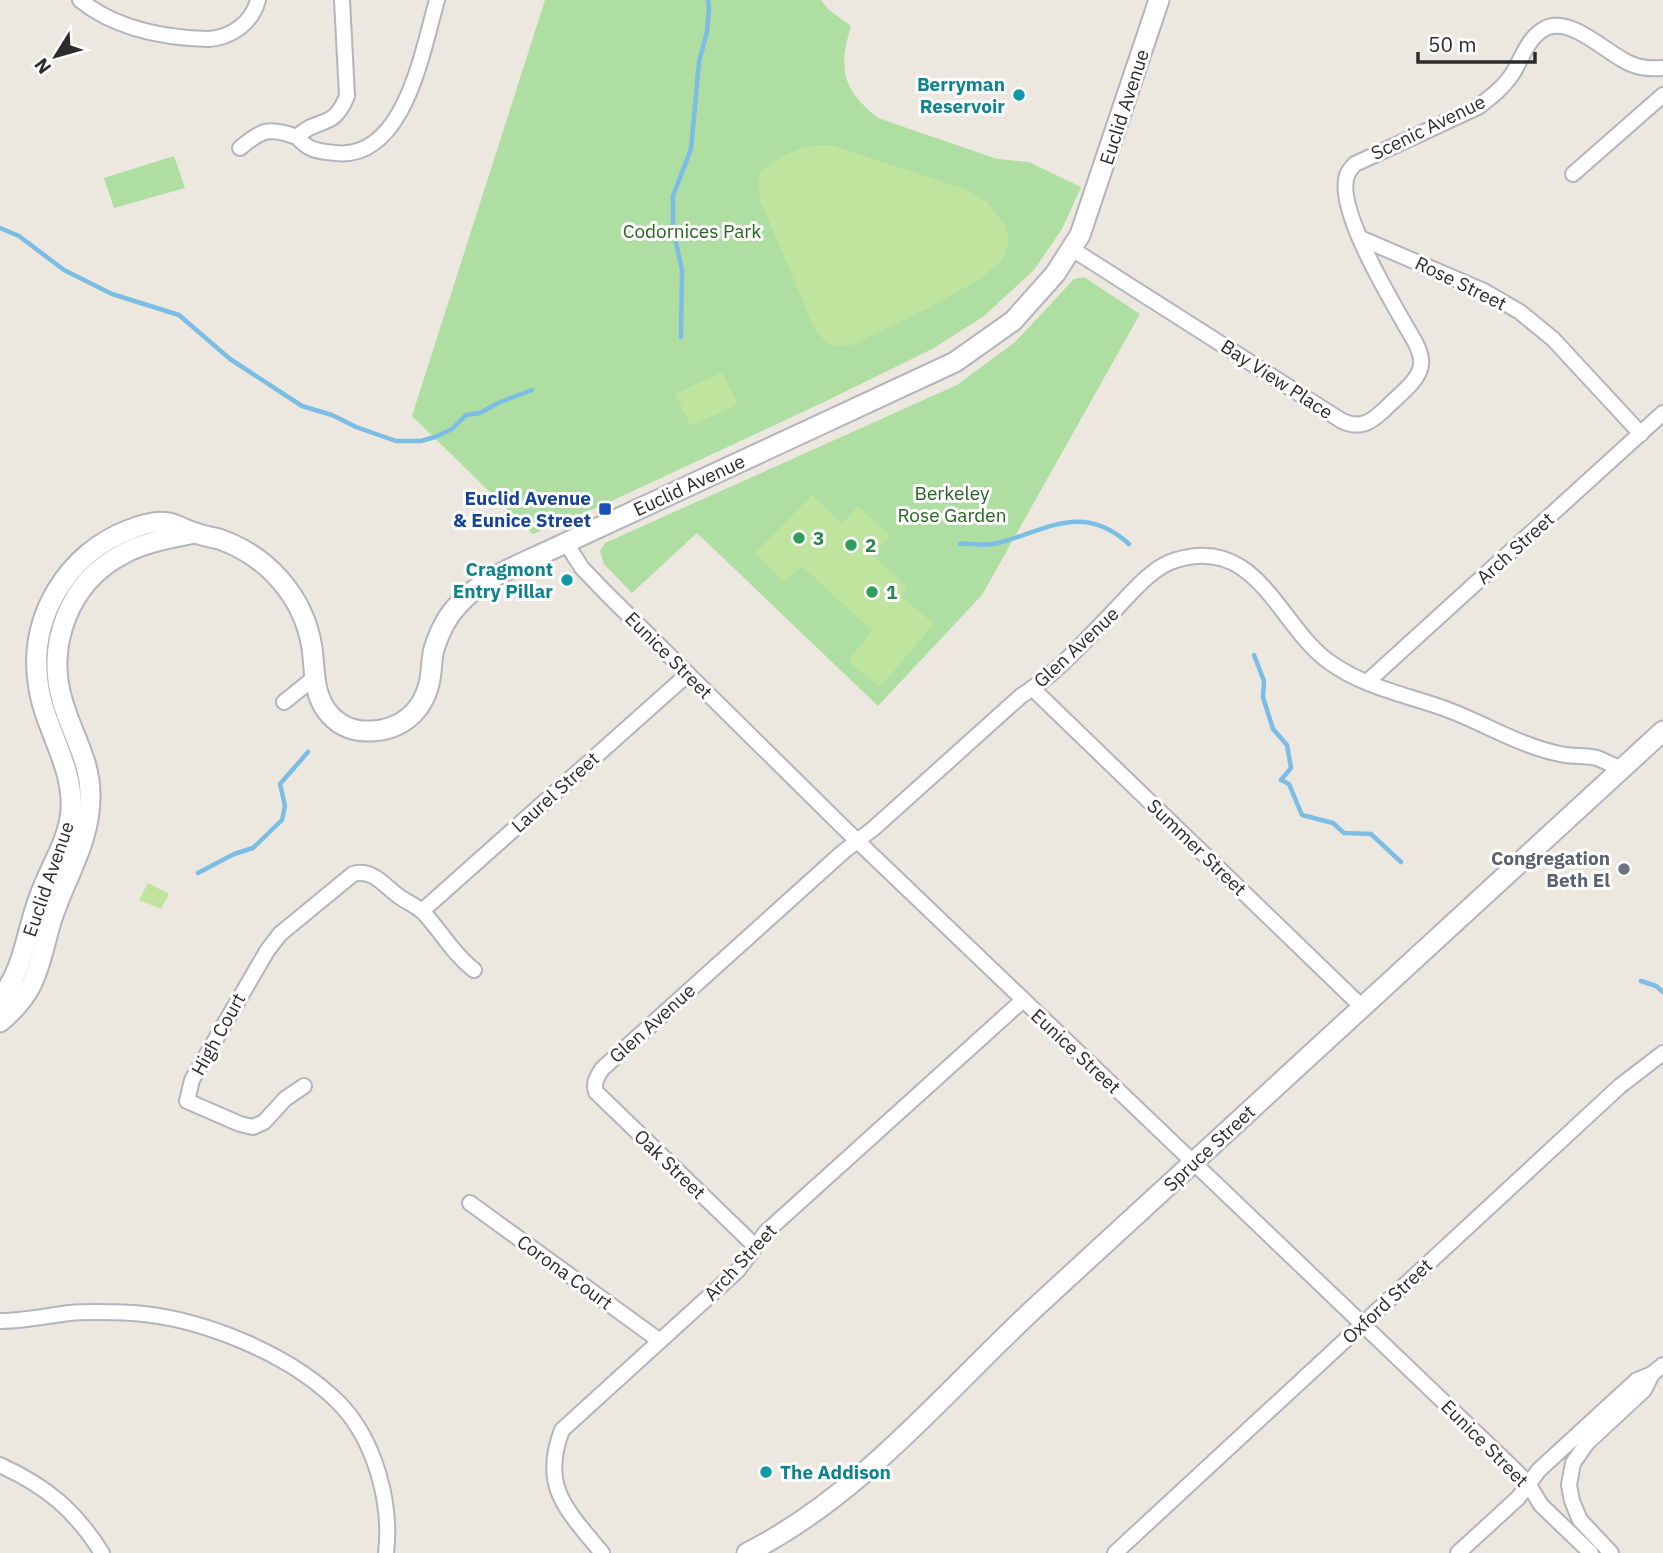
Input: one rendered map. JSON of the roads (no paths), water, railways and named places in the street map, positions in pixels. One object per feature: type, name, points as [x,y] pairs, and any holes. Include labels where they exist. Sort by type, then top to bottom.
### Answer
[{"type":"street","points":[[80,0],[110,20],[127,26],[209,39],[221,38],[236,31],[253,13],[258,0]]},
{"type":"street","points":[[298,137],[309,128],[334,118],[347,96],[342,0]]},
{"type":"street","points":[[240,148],[256,134],[277,130],[298,137],[310,150],[341,153],[375,143],[394,123],[409,94],[438,0]]},
{"type":"street","name":"Euclid Avenue","points":[[0,1000],[20,966],[40,895],[67,834],[71,813],[68,774],[42,706],[37,681],[41,631],[59,584],[92,549],[116,535],[144,524],[168,522],[225,542],[253,556],[288,587],[309,630],[314,678],[321,702],[330,715],[343,726],[364,731],[379,731],[400,724],[421,707],[429,683],[434,651],[445,622],[458,604],[492,578],[954,362],[1013,321],[1041,292],[1080,235],[1159,0]]},
{"type":"street","name":"Scenic Avenue","points":[[1360,238],[1347,203],[1345,186],[1348,173],[1355,164],[1478,107],[1496,93],[1512,75],[1531,41],[1544,29],[1556,25],[1569,28],[1629,64],[1652,69],[1663,68]]},
{"type":"street","points":[[1573,174],[1663,95]]},
{"type":"street","name":"Bay View Place","points":[[1072,249],[1353,426],[1366,424],[1374,419],[1410,383],[1421,365],[1421,357],[1414,341],[1360,238]]},
{"type":"street","name":"Rose Street","points":[[1360,238],[1484,291],[1520,312],[1553,339],[1641,434]]},
{"type":"street","name":"Arch Street","points":[[1367,682],[1663,413]]},
{"type":"street","name":"Euclid Avenue","points":[[0,1022],[27,993],[38,973],[50,927],[84,843],[89,816],[89,770],[62,703],[58,680],[56,657],[67,613],[88,580],[114,560],[144,545],[195,533]]},
{"type":"street","name":"Eunice Street","points":[[566,543],[582,568],[688,674],[1022,1001],[1529,1485],[1541,1505],[1591,1553]]},
{"type":"street","name":"Glen Avenue","points":[[596,1077],[843,852],[1021,696],[1058,668],[1152,575],[1172,561],[1199,554],[1234,564],[1264,585],[1296,628],[1326,660],[1346,673],[1396,694],[1447,709],[1520,741],[1560,754],[1596,758],[1621,769]]},
{"type":"street","name":"Laurel Street","points":[[422,911],[688,674]]},
{"type":"street","points":[[284,702],[314,678]]},
{"type":"street","name":"Summer Street","points":[[1032,688],[1361,1006]]},
{"type":"street","name":"Spruce Street","points":[[747,1553],[770,1548],[868,1469],[1037,1306],[1663,731]]},
{"type":"street","name":"High Court","points":[[304,1086],[285,1099],[264,1122],[253,1127],[187,1101],[192,1080],[267,951],[280,934],[353,874],[363,872],[374,876],[399,897],[422,911]]},
{"type":"street","points":[[422,911],[463,962],[474,970]]},
{"type":"street","name":"Arch Street","points":[[602,1553],[559,1496],[553,1475],[554,1450],[562,1430],[738,1270],[766,1232],[1022,1001]]},
{"type":"street","name":"Oxford Street","points":[[1115,1553],[1620,1086],[1663,1053]]},
{"type":"street","name":"Oak Street","points":[[596,1077],[596,1092],[755,1246]]},
{"type":"street","name":"Corona Court","points":[[470,1202],[660,1341]]},
{"type":"street","points":[[0,1321],[72,1313],[133,1313],[178,1320],[226,1333],[272,1355],[310,1379],[339,1404],[364,1439],[378,1474],[386,1507],[386,1553]]},
{"type":"street","points":[[1458,1553],[1518,1498],[1539,1470],[1637,1380],[1658,1369]]},
{"type":"street","points":[[1611,1553],[1580,1520],[1576,1511],[1569,1485],[1573,1462],[1587,1443],[1644,1390],[1658,1369]]},
{"type":"street","points":[[0,1465],[36,1484],[68,1507],[87,1529],[102,1553]]},
{"type":"waterway","points":[[681,337],[682,270],[673,229],[673,196],[691,149],[699,62],[707,32],[708,0]]},
{"type":"waterway","points":[[0,228],[19,236],[64,270],[112,294],[179,315],[230,359],[302,406],[396,441],[421,441],[435,437],[452,429],[466,415],[480,413],[532,390]]},
{"type":"waterway","points":[[960,544],[993,544],[1049,527],[1080,522],[1096,524],[1112,531],[1129,544]]},
{"type":"waterway","points":[[1254,655],[1264,681],[1263,697],[1273,729],[1287,745],[1291,768],[1281,780],[1289,784],[1302,815],[1333,823],[1344,833],[1371,834],[1401,862]]},
{"type":"waterway","points":[[198,873],[234,854],[253,848],[282,820],[285,806],[280,784],[308,752]]},
{"type":"waterway","points":[[1641,981],[1656,986],[1663,992]]},
{"type":"place","name":"Berryman Reservoir","points":[[1019,95]]},
{"type":"place","name":"Euclid Avenue & Eunice Street","points":[[605,509]]},
{"type":"place","name":"3","points":[[799,538]]},
{"type":"place","name":"2","points":[[851,545]]},
{"type":"place","name":"Cragmont Entry Pillar","points":[[567,580]]},
{"type":"place","name":"1","points":[[872,592]]},
{"type":"place","name":"Congregation Beth El","points":[[1624,869]]},
{"type":"place","name":"The Addison","points":[[766,1472]]},
{"type":"park label","name":"Codornices Park","points":[[692,231]]},
{"type":"park label","name":"Berkeley Rose Garden","points":[[952,504]]}]
